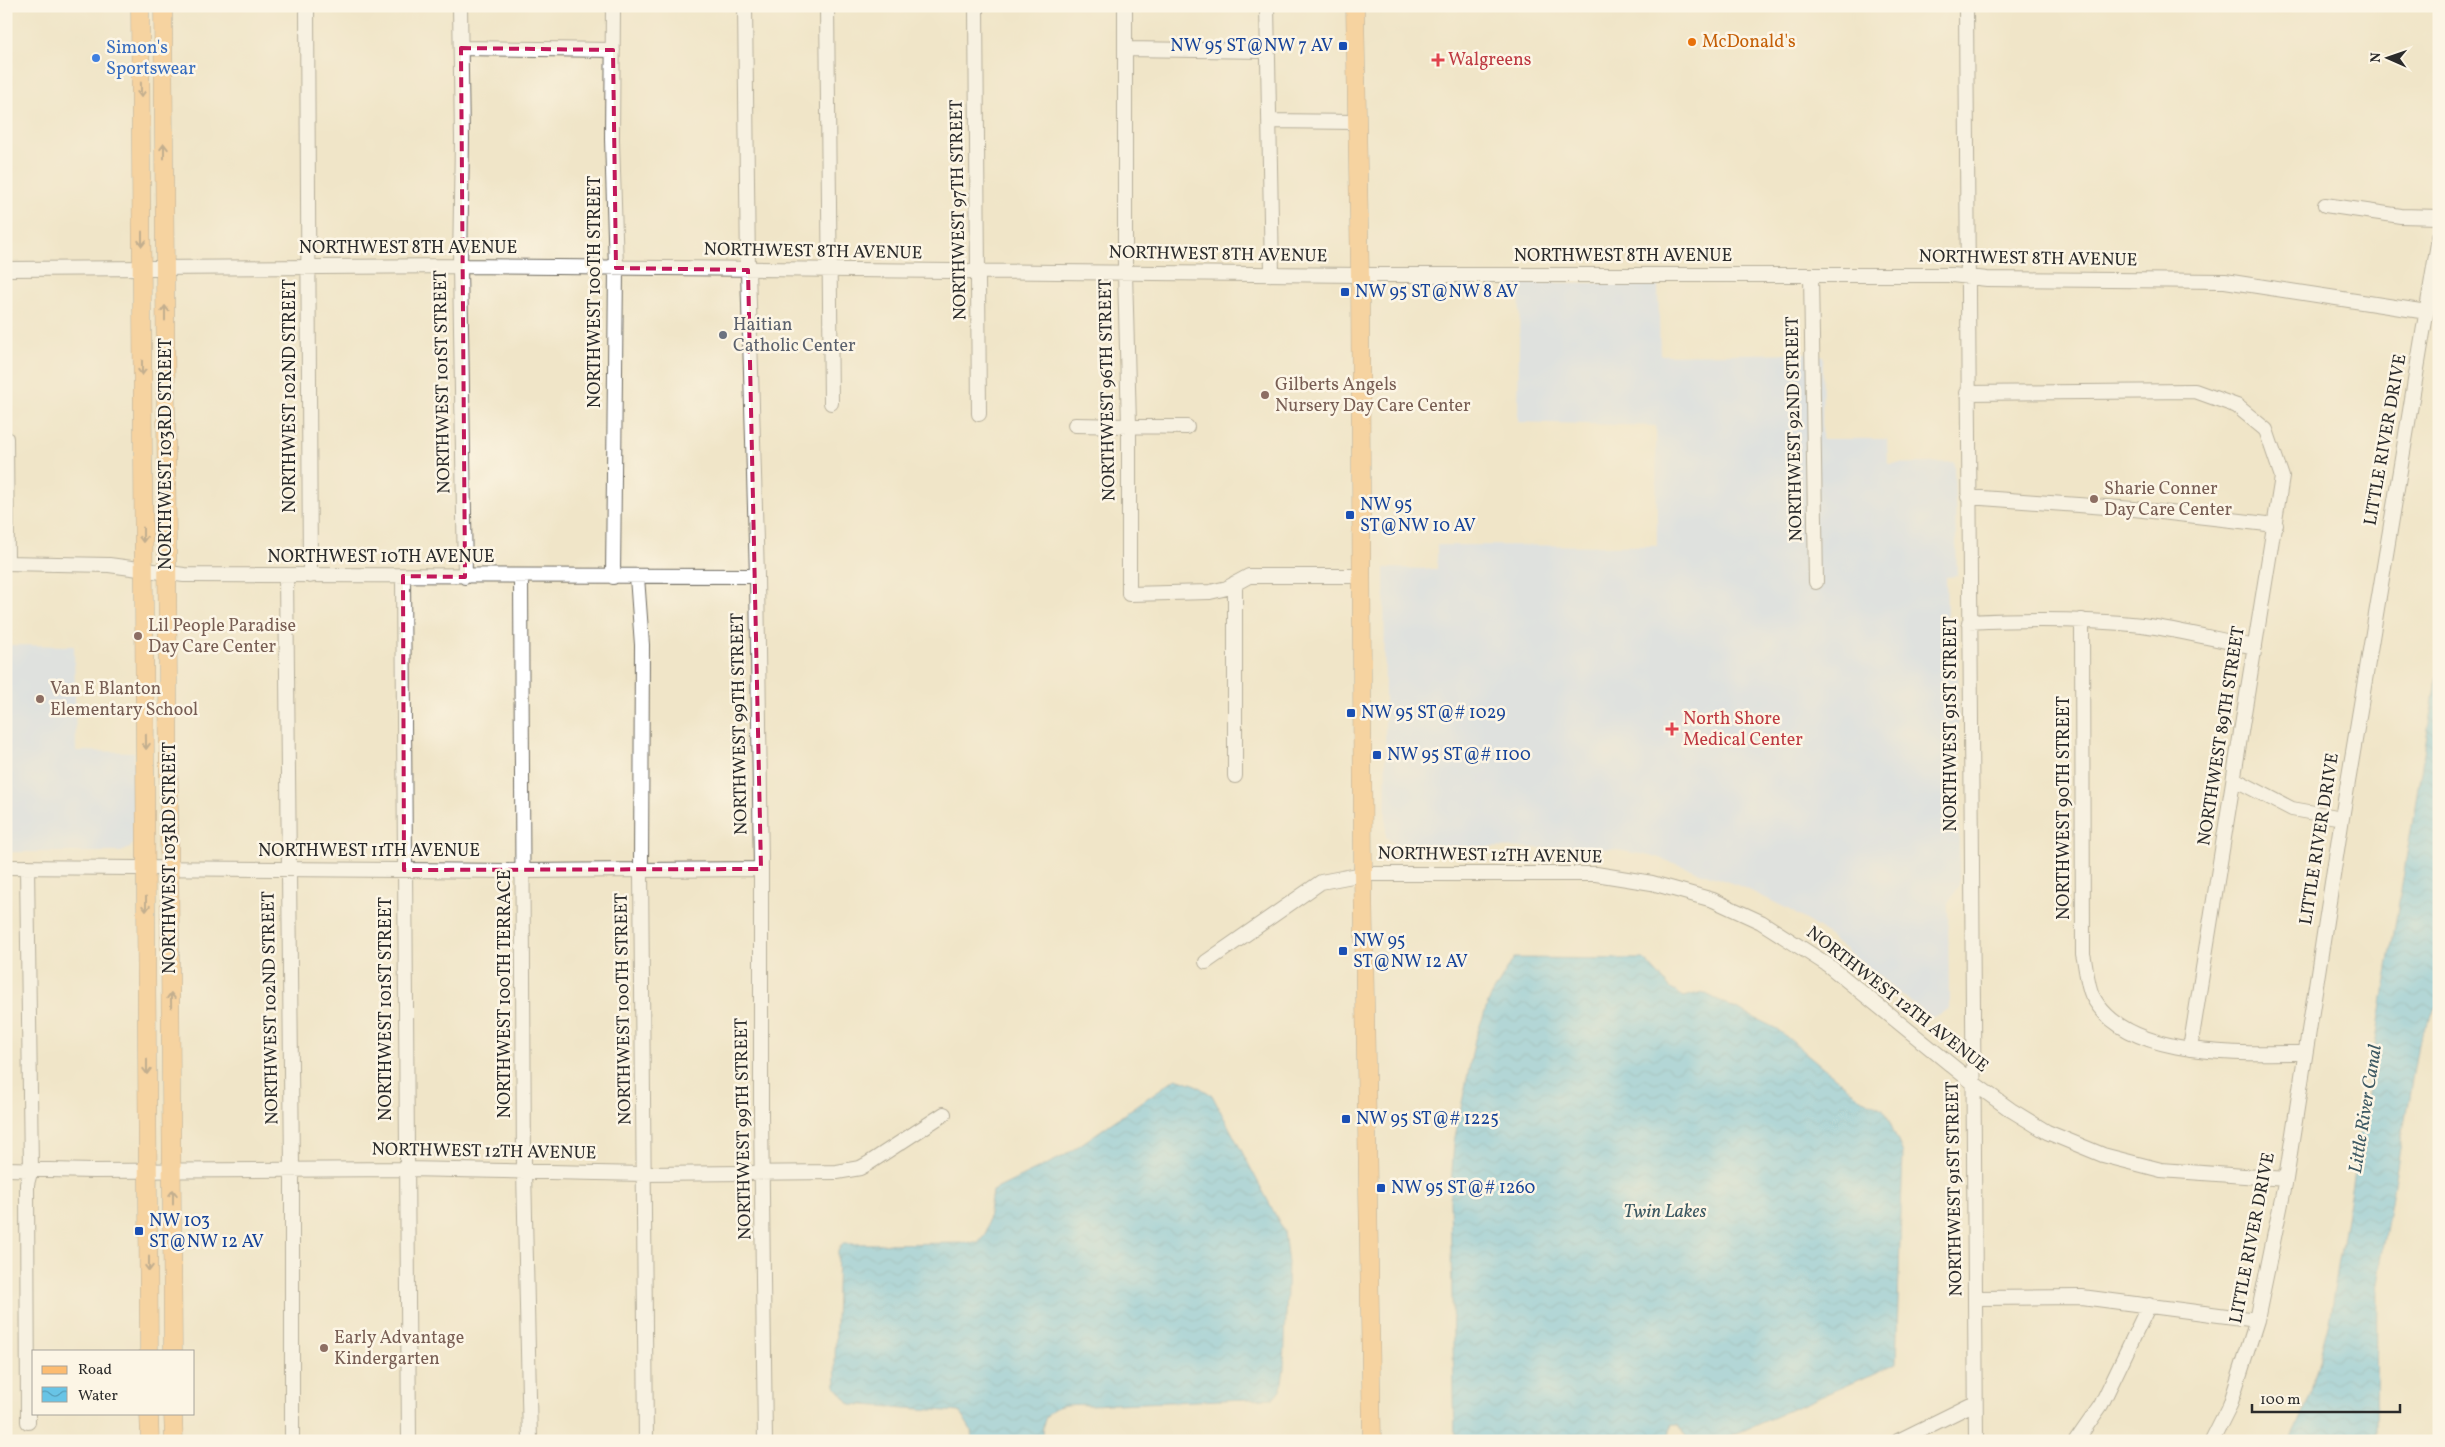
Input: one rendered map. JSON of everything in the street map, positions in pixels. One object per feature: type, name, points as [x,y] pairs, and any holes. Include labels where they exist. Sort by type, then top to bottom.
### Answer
[{"type":"main road","name":"NORTHWEST 103RD STREET","points":[[140,6],[149,1350]]},
{"type":"main road","name":"NORTHWEST 103RD STREET","points":[[163,6],[173,1350]]},
{"type":"main road","points":[[1355,6],[1363,576],[1363,874],[1372,1441]]},
{"type":"main road","points":[[150,1414],[150,1441]]},
{"type":"main road","points":[[174,1414],[174,1441]]},
{"type":"street","name":"NORTHWEST 102ND STREET","points":[[307,6],[310,576]]},
{"type":"street","name":"NORTHWEST 101ST STREET","points":[[460,6],[462,139],[460,266],[465,577]]},
{"type":"street","name":"NORTHWEST 100TH STREET","points":[[613,6],[612,139],[616,268],[613,577]]},
{"type":"street","name":"NORTHWEST 99TH STREET","points":[[745,6],[748,270],[761,868],[765,1441]]},
{"type":"street","points":[[827,6],[831,403]]},
{"type":"street","name":"NORTHWEST 97TH STREET","points":[[976,6],[979,414]]},
{"type":"street","name":"NORTHWEST 96TH STREET","points":[[1125,6],[1125,272],[1129,425],[1129,594],[1210,592],[1235,583]]},
{"type":"street","points":[[1267,6],[1272,273]]},
{"type":"street","name":"NORTHWEST 91ST STREET","points":[[1966,6],[1976,1441]]},
{"type":"street","points":[[460,48],[613,50]]},
{"type":"street","points":[[1126,48],[1268,51]]},
{"type":"street","points":[[1269,121],[1357,122]]},
{"type":"street","points":[[2325,206],[2400,216],[2439,217]]},
{"type":"street","name":"LITTLE RIVER DRIVE","points":[[2212,1441],[2230,1405],[2257,1320],[2286,1180],[2304,1053],[2342,818],[2439,237]]},
{"type":"street","name":"NORTHWEST 8TH AVENUE","points":[[6,269],[165,266],[460,266],[1360,275],[1967,276],[1987,279],[2224,281],[2427,312]]},
{"type":"street","name":"NORTHWEST 92ND STREET","points":[[1811,276],[1816,582]]},
{"type":"street","name":"NORTHWEST 89TH STREET","points":[[1968,393],[2195,391],[2237,406],[2266,430],[2282,478],[2276,525],[2190,1049]]},
{"type":"street","points":[[1075,425],[1187,426]]},
{"type":"street","points":[[6,438],[7,564]]},
{"type":"street","points":[[1968,497],[2134,510],[2276,525]]},
{"type":"street","name":"NORTHWEST 10TH AVENUE","points":[[7,564],[109,565],[167,574],[465,577],[756,576]]},
{"type":"street","name":"NORTHWEST 102ND STREET","points":[[286,575],[292,1168],[292,1441]]},
{"type":"street","name":"NORTHWEST 101ST STREET","points":[[403,576],[409,1441]]},
{"type":"street","name":"NORTHWEST 100TH TERRACE","points":[[521,576],[524,1171],[530,1441]]},
{"type":"street","points":[[1235,776],[1235,583],[1249,576],[1363,576]]},
{"type":"street","name":"NORTHWEST 100TH STREET","points":[[637,577],[642,645],[640,870],[645,1174],[646,1441]]},
{"type":"street","points":[[1969,622],[2024,619],[2082,620],[2144,626],[2255,647]]},
{"type":"street","name":"NORTHWEST 90TH STREET","points":[[2082,620],[2083,954],[2092,995],[2114,1023],[2144,1038],[2190,1049]]},
{"type":"street","points":[[2234,779],[2292,809],[2342,818]]},
{"type":"street","name":"NORTHWEST 11TH AVENUE","points":[[6,867],[169,870],[288,868],[640,870],[761,868]]},
{"type":"street","points":[[27,867],[31,1169],[26,1184],[28,1422]]},
{"type":"street","name":"NORTHWEST 12TH AVENUE","points":[[1206,962],[1321,882],[1363,874],[1596,874],[1652,883],[1713,900],[1761,922],[1828,965],[1972,1082],[2047,1132],[2103,1156],[2161,1170],[2286,1180]]},
{"type":"street","points":[[2190,1049],[2221,1052],[2304,1053]]},
{"type":"street","name":"NORTHWEST 12TH AVENUE","points":[[6,1170],[406,1168],[645,1174],[837,1172],[860,1168],[944,1114]]},
{"type":"street","points":[[1975,1298],[2082,1297],[2257,1320]]},
{"type":"street","points":[[2076,1441],[2101,1405],[2149,1305]]},
{"type":"street","points":[[1898,1441],[1975,1403]]},
{"type":"highlighted area","points":[[461,48],[613,50],[616,268],[748,270],[761,869],[404,870],[403,576],[465,577]]},
{"type":"shaded area","name":"North Shore Medical Center","points":[[1520,282],[1658,284],[1660,355],[1807,353],[1823,356],[1822,439],[1887,439],[1888,464],[1954,462],[1957,576],[1946,577],[1947,621],[1958,621],[1959,886],[1948,904],[1949,1009],[1931,1018],[1820,929],[1788,909],[1743,887],[1656,857],[1612,849],[1398,846],[1386,837],[1384,568],[1437,569],[1437,545],[1657,546],[1656,426],[1518,422]]},
{"type":"shaded area","name":"Van E Blanton Elementary School","points":[[6,645],[74,646],[76,751],[134,752],[135,840],[130,848],[121,852],[6,852]]},
{"type":"water","name":"Little River Canal","points":[[2439,663],[2439,1000],[2418,1044],[2377,1284],[2376,1441],[2290,1441],[2311,1391],[2329,1320]]},
{"type":"water","name":"Twin Lakes","points":[[1514,958],[1644,959],[1671,989],[1684,997],[1702,992],[1777,1029],[1859,1097],[1884,1109],[1903,1153],[1896,1364],[1719,1441],[1689,1441],[1678,1425],[1672,1425],[1667,1441],[1455,1441],[1450,1201],[1454,1142],[1475,1039],[1490,998]]},
{"type":"water","points":[[1176,1078],[1194,1084],[1212,1095],[1284,1231],[1288,1263],[1284,1368],[1281,1390],[1274,1398],[1061,1406],[1049,1413],[1045,1420],[1042,1441],[972,1441],[971,1430],[960,1412],[850,1404],[836,1387],[838,1251],[842,1244],[978,1243],[986,1234],[992,1191],[1064,1156]]},
{"type":"place","name":"McDonald's","points":[[1692,42]]},
{"type":"place","name":"NW 95 ST@NW 7 AV","points":[[1343,46]]},
{"type":"place","name":"Simon's Sportswear","points":[[96,58]]},
{"type":"place","name":"Walgreens","points":[[1438,60]]},
{"type":"place","name":"NW 95 ST@NW 8 AV","points":[[1345,292]]},
{"type":"place","name":"Haitian Catholic Center","points":[[723,335]]},
{"type":"place","name":"Gilberts Angels Nursery Day Care Center","points":[[1265,395]]},
{"type":"place","name":"Sharie Conner Day Care Center","points":[[2094,499]]},
{"type":"place","name":"NW 95 ST@NW 10 AV","points":[[1350,515]]},
{"type":"place","name":"Lil People Paradise Day Care Center","points":[[138,636]]},
{"type":"place","name":"Van E Blanton Elementary School","points":[[40,699]]},
{"type":"place","name":"NW 95 ST@# 1029","points":[[1351,713]]},
{"type":"place","name":"North Shore Medical Center","points":[[1672,729]]},
{"type":"place","name":"NW 95 ST@# 1100","points":[[1377,755]]},
{"type":"place","name":"NW 95 ST@NW 12 AV","points":[[1343,951]]},
{"type":"place","name":"NW 95 ST@# 1225","points":[[1346,1119]]},
{"type":"place","name":"NW 95 ST@# 1260","points":[[1381,1188]]},
{"type":"place","name":"NW 103 ST@NW 12 AV","points":[[139,1231]]},
{"type":"place","name":"Early Advantage Kindergarten","points":[[324,1348]]}]
